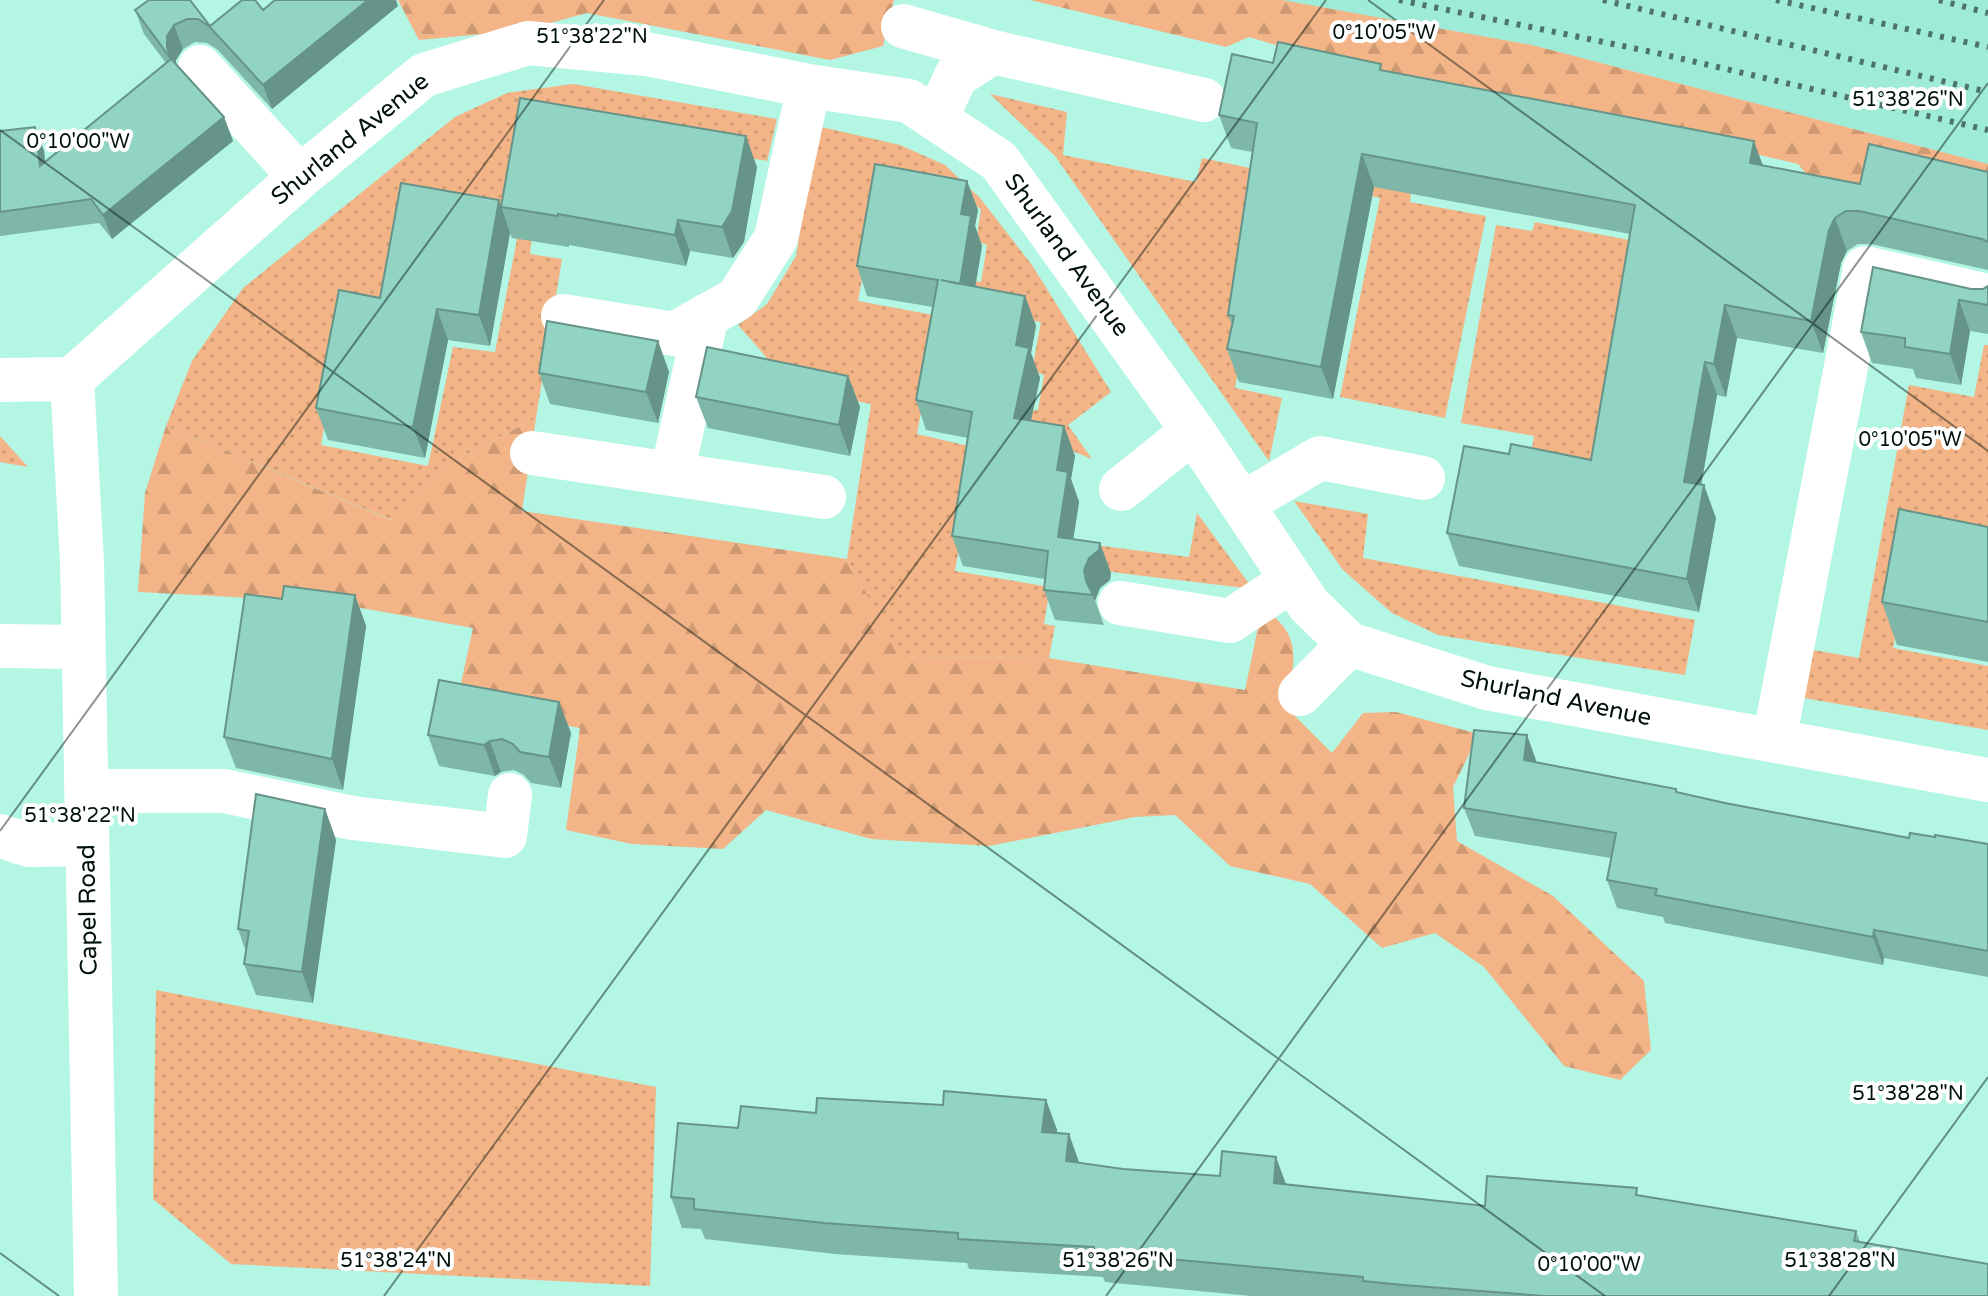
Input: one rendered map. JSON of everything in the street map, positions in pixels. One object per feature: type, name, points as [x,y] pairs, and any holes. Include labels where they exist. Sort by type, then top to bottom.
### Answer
[{"type":"street","points":[[903,26],[993,52],[1204,100]]},
{"type":"street","name":"Shurland Avenue","points":[[72,379],[300,177],[424,75],[528,43],[646,54],[809,86],[909,101],[999,161],[1193,431],[1309,605],[1349,644],[1487,688],[1988,780]]},
{"type":"street","points":[[936,119],[956,76],[993,52]]},
{"type":"street","points":[[200,67],[300,177]]},
{"type":"street","points":[[563,316],[674,334],[737,299],[776,238],[809,86]]},
{"type":"street","points":[[1774,741],[1865,268],[1988,296]]},
{"type":"street","points":[[672,474],[707,315]]},
{"type":"street","points":[[0,380],[72,379]]},
{"type":"street","name":"Capel Road","points":[[72,379],[83,647],[96,1296]]},
{"type":"street","points":[[1121,489],[1193,431]]},
{"type":"street","points":[[532,453],[824,497]]},
{"type":"street","points":[[1242,504],[1320,458],[1423,478]]},
{"type":"street","points":[[1120,603],[1230,621],[1292,580]]},
{"type":"street","points":[[1300,694],[1349,644]]},
{"type":"street","points":[[0,646],[83,647]]},
{"type":"street","points":[[86,791],[224,791],[353,818],[505,836],[510,795]]},
{"type":"street","points":[[0,836],[29,845],[87,844]]},
{"type":"shaded area","points":[[1282,0],[1988,0],[1988,164],[1532,45]]},
{"type":"green space","points":[[398,0],[894,0],[883,46],[830,60],[587,13],[525,30],[419,40]]},
{"type":"green space","points":[[1030,0],[1282,0],[1532,45],[1988,164],[1988,196],[1865,208],[1818,188],[1798,164],[1641,127],[1345,66],[1249,37],[1226,47]]},
{"type":"green space","points":[[573,84],[777,119],[767,161],[526,117],[507,225],[387,322],[343,316],[321,445],[428,466],[453,347],[495,352],[520,224],[533,226],[530,254],[562,259],[536,418],[444,466],[392,520],[166,426],[192,361],[243,288],[455,117],[507,93]]},
{"type":"green space","points":[[990,94],[1067,112],[1063,155],[1196,182],[1202,158],[1274,173],[1235,388],[1282,398],[1269,461],[1055,156]]},
{"type":"green space","points":[[817,126],[900,145],[945,165],[980,198],[1032,265],[1111,392],[1068,425],[1092,459],[1075,452],[1022,444],[1029,411],[1038,410],[1044,375],[1032,370],[1041,322],[967,311],[973,281],[981,282],[987,245],[976,241],[981,210],[977,206],[879,186],[858,301],[939,316],[917,434],[977,448],[955,571],[1050,587],[1044,624],[1055,626],[1049,658],[901,657],[847,559],[871,404],[762,383],[767,358],[738,325],[767,304],[796,256]]},
{"type":"green space","points":[[1349,171],[1412,183],[1410,202],[1486,216],[1445,418],[1340,397],[1380,198],[1345,190]]},
{"type":"green space","points":[[1535,222],[1671,248],[1598,471],[1528,470],[1534,436],[1461,423],[1496,225],[1532,231]]},
{"type":"green space","points":[[1984,345],[1988,345],[1988,542],[1913,543],[1893,648],[1988,666],[1988,730],[1804,698],[1813,650],[1859,658],[1909,385],[1974,397]]},
{"type":"green space","points":[[536,418],[522,511],[847,559],[902,657],[1049,658],[1245,690],[1262,608],[1276,619],[1291,640],[1293,664],[1286,707],[1332,753],[1363,713],[1396,712],[1479,734],[1453,787],[1457,841],[1553,896],[1644,981],[1651,1050],[1620,1080],[1564,1066],[1484,967],[1435,933],[1382,948],[1310,884],[1230,866],[1175,815],[1135,817],[989,846],[871,839],[766,810],[723,849],[632,844],[566,830],[580,728],[456,706],[473,628],[328,602],[138,592],[145,493],[166,426],[391,520],[444,466]]},
{"type":"green space","points":[[0,436],[28,467],[0,462]]},
{"type":"green space","points":[[1294,501],[1368,514],[1363,558],[1695,620],[1685,675],[1438,635],[1392,613],[1343,570]]},
{"type":"green space","points":[[1197,513],[1253,589],[1119,573],[1068,563],[1071,542],[1189,557]]},
{"type":"green space","points":[[156,990],[656,1087],[650,1286],[231,1264],[153,1199]]},
{"type":"building","points":[[149,0],[190,0],[210,26],[242,0],[255,0],[263,10],[275,0],[368,0],[263,85],[209,26],[198,19],[187,19],[174,25],[167,36],[167,48],[172,60],[224,117],[103,215],[91,199],[0,212],[0,131],[35,127],[40,166],[171,59],[135,10]]},
{"type":"building","points":[[1278,42],[1381,64],[1380,70],[1754,141],[1750,163],[1860,184],[1869,144],[1988,172],[1988,242],[1859,211],[1846,211],[1835,218],[1829,230],[1811,321],[1725,305],[1714,364],[1705,362],[1684,482],[1704,485],[1687,579],[1447,533],[1464,446],[1509,454],[1511,444],[1591,460],[1635,205],[1362,154],[1321,367],[1227,349],[1234,316],[1228,315],[1257,123],[1219,115],[1232,54],[1273,63]]},
{"type":"building","points":[[520,98],[746,136],[732,211],[722,227],[678,220],[675,235],[501,207]]},
{"type":"building","points":[[875,164],[967,181],[961,214],[971,216],[960,284],[1025,296],[1016,345],[1029,348],[1014,418],[1064,426],[1057,470],[1068,472],[1058,537],[1100,543],[1099,550],[1089,558],[1084,570],[1093,595],[1044,590],[1048,551],[952,536],[972,412],[916,400],[938,280],[857,266]]},
{"type":"building","points":[[401,183],[499,200],[479,315],[437,309],[413,427],[316,408],[339,290],[380,298]]},
{"type":"building","points":[[1873,267],[1971,289],[1988,286],[1988,305],[1959,300],[1950,354],[1905,347],[1905,338],[1861,332]]},
{"type":"building","points":[[547,321],[658,341],[646,392],[539,373]]},
{"type":"building","points":[[707,347],[848,376],[839,425],[696,397]]},
{"type":"building","points":[[1899,509],[1988,527],[1988,622],[1882,602]]},
{"type":"building","points":[[284,586],[355,595],[332,759],[224,737],[245,594],[282,599]]},
{"type":"building","points":[[439,680],[559,702],[549,757],[520,752],[502,739],[484,745],[428,735]]},
{"type":"building","points":[[1474,730],[1527,735],[1524,760],[1909,838],[1910,833],[1988,844],[1988,951],[1874,930],[1873,937],[1655,895],[1657,889],[1607,880],[1616,833],[1464,808]]},
{"type":"building","points":[[256,794],[325,809],[302,972],[244,964],[249,931],[238,929]]},
{"type":"building","points":[[944,1091],[1046,1100],[1042,1132],[1069,1134],[1066,1161],[1123,1169],[1220,1176],[1222,1151],[1276,1157],[1274,1183],[1485,1206],[1487,1176],[1637,1188],[1636,1195],[1856,1231],[1854,1241],[1988,1264],[1988,1296],[1544,1296],[1403,1285],[1363,1281],[1363,1277],[1094,1252],[1094,1247],[958,1239],[958,1233],[694,1209],[694,1199],[671,1197],[678,1123],[738,1128],[741,1106],[816,1113],[817,1098],[943,1105]]},
{"type":"railway","points":[[1399,0],[1657,53],[1988,130]]},
{"type":"railway","points":[[1603,0],[1988,92]]},
{"type":"railway","points":[[1776,0],[1988,47]]},
{"type":"railway","points":[[1939,0],[1988,13]]}]
